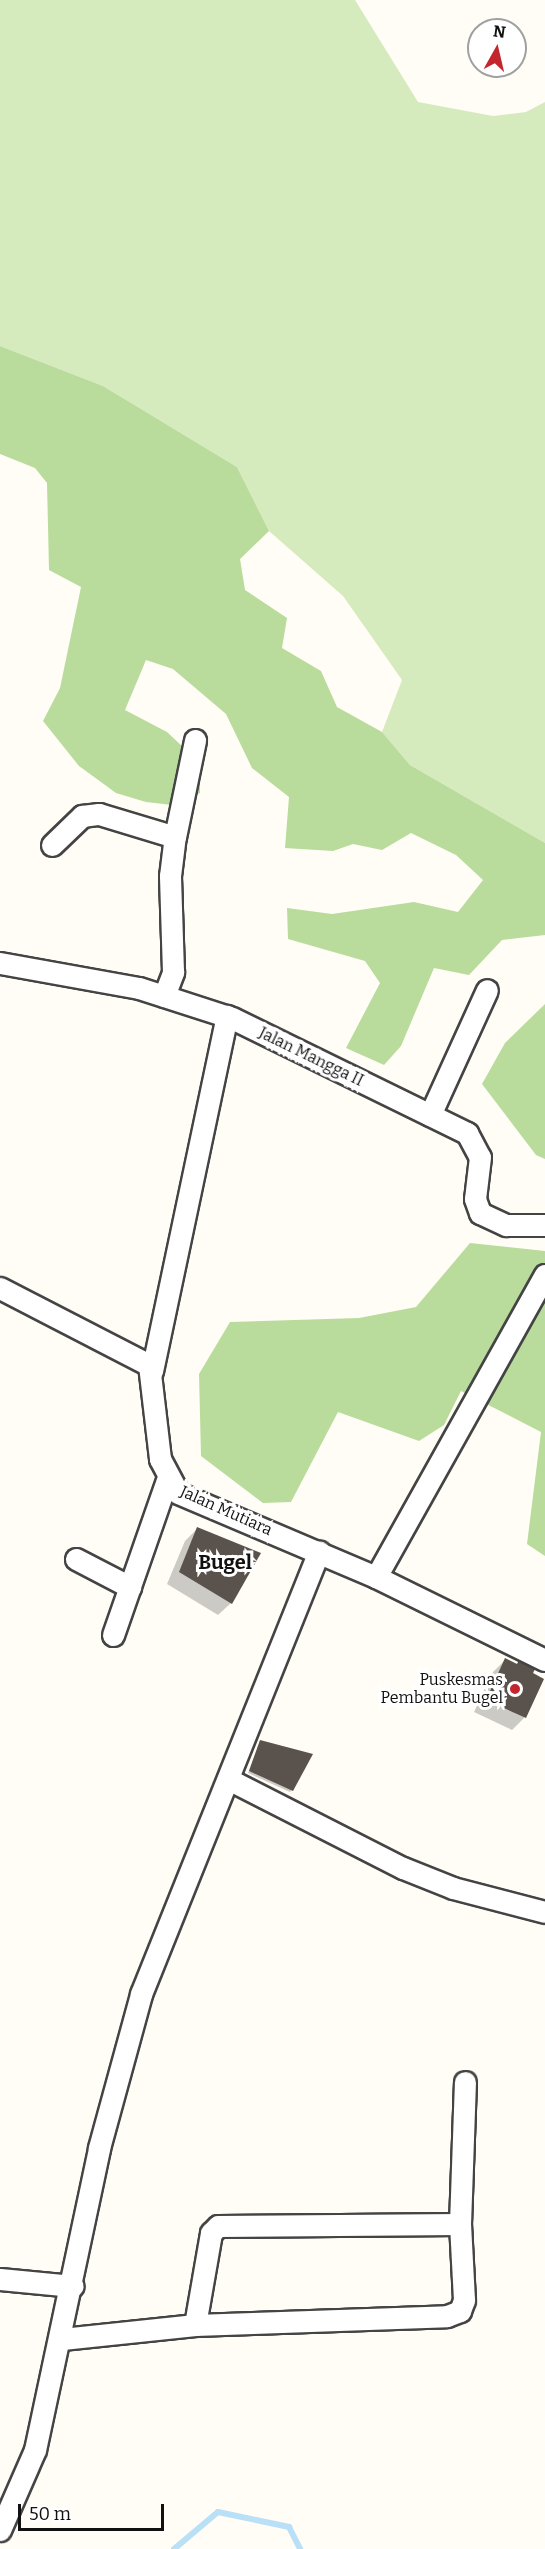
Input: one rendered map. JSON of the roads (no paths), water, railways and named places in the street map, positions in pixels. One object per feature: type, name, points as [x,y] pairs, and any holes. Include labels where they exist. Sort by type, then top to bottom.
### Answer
[{"type":"street","points":[[164,996],[173,972],[170,876],[175,837],[195,740]]},
{"type":"street","points":[[52,845],[82,816],[99,814],[175,837]]},
{"type":"street","name":"Jalan Mangga II","points":[[0,963],[164,996],[226,1016],[430,1115],[477,1143],[480,1213],[506,1225],[545,1225]]},
{"type":"street","points":[[430,1115],[487,990]]},
{"type":"street","name":"Jalan Mutiara","points":[[226,1016],[152,1371],[167,1480],[178,1492],[376,1577],[545,1660]]},
{"type":"street","points":[[376,1577],[545,1275]]},
{"type":"street","points":[[0,1288],[85,1327],[152,1371]]},
{"type":"street","points":[[113,1635],[167,1480]]},
{"type":"street","points":[[0,2530],[35,2450],[62,2339],[99,2148],[141,1994],[319,1551]]},
{"type":"street","points":[[76,1559],[130,1587]]},
{"type":"street","points":[[228,1779],[403,1869],[453,1888],[545,1912]]},
{"type":"street","points":[[62,2339],[195,2325],[447,2316],[460,2311],[464,2300],[460,2224],[465,2082]]},
{"type":"street","points":[[195,2325],[211,2233],[218,2226],[460,2224]]},
{"type":"street","points":[[0,2279],[73,2286]]},
{"type":"waterway","points":[[174,2549],[218,2512],[289,2527],[300,2549]]},
{"type":"place","name":"Puskesmas Pembantu Bugel","points":[[515,1689]]},
{"type":"district","name":"Bugel","points":[[225,1562]]}]
